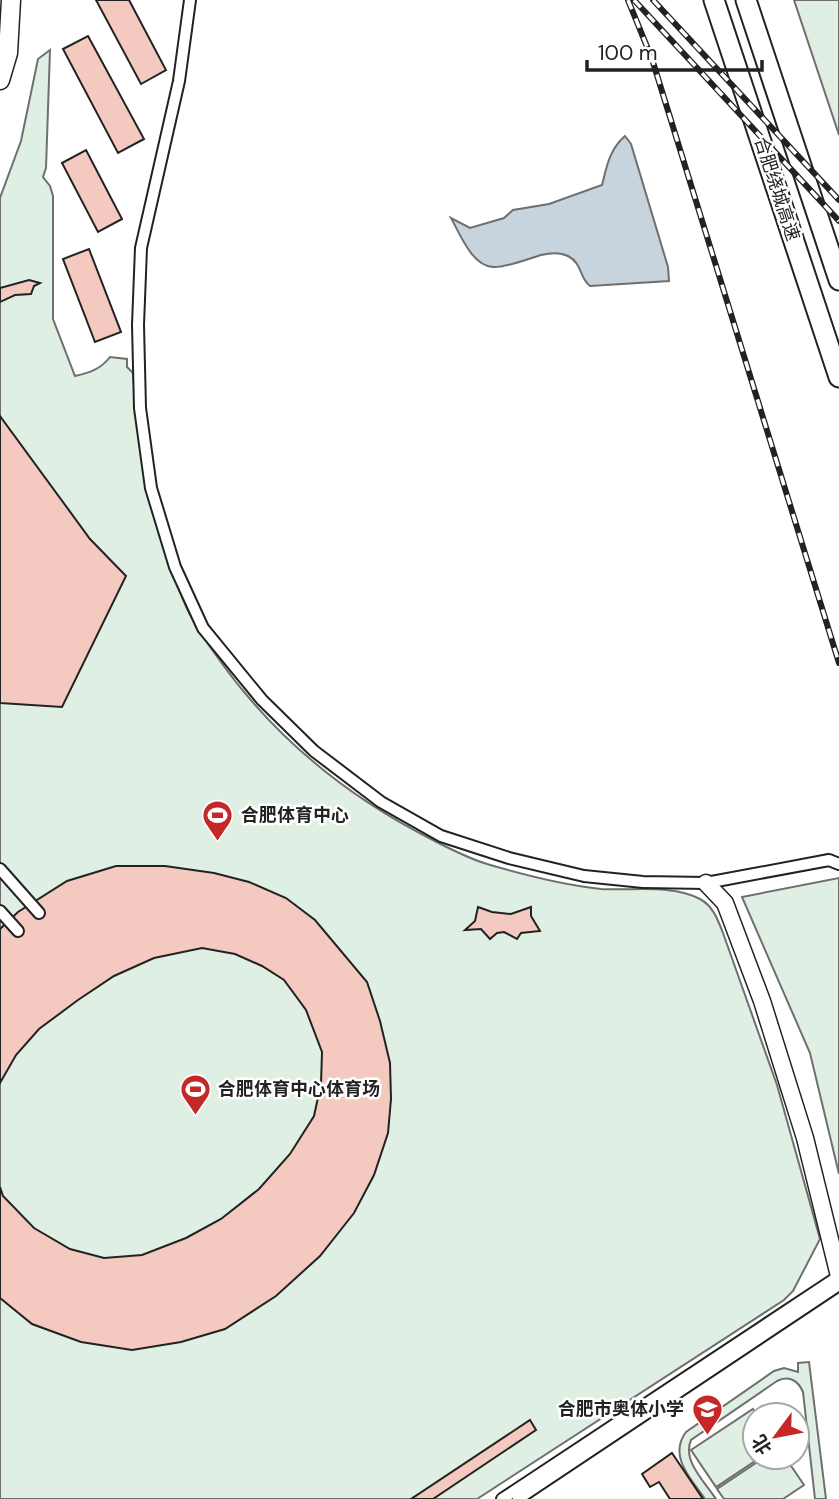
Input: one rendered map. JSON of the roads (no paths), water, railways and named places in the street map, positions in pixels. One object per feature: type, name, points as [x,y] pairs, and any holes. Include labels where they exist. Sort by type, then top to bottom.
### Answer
[{"type":"highway","name":"合肥绕城高速","points":[[714,0],[839,377]]},
{"type":"highway","name":"合肥绕城高速","points":[[746,0],[839,280]]},
{"type":"main road","points":[[0,80],[8,53],[11,0]]},
{"type":"street","points":[[190,0],[179,81],[141,248],[138,339],[140,408],[151,488],[175,567],[203,628],[262,700],[314,751],[381,802],[441,836],[509,858],[584,876],[643,882],[706,883],[829,860],[839,864]]},
{"type":"street","points":[[0,869],[39,913]]},
{"type":"street","points":[[502,1499],[839,1276],[805,1138],[762,1001],[725,903],[706,883]]},
{"type":"street","points":[[0,911],[18,931]]},
{"type":"street","points":[[518,1499],[839,1285]]},
{"type":"railway","points":[[628,0],[652,59],[839,663]]},
{"type":"railway","points":[[634,0],[839,221]]},
{"type":"railway","points":[[653,0],[839,200]]},
{"type":"place","name":"合肥体育中心","points":[[218,842]]},
{"type":"place","name":"合肥体育中心体育场","points":[[195,1116]]},
{"type":"place","name":"合肥市奥体小学","points":[[707,1436]]}]
